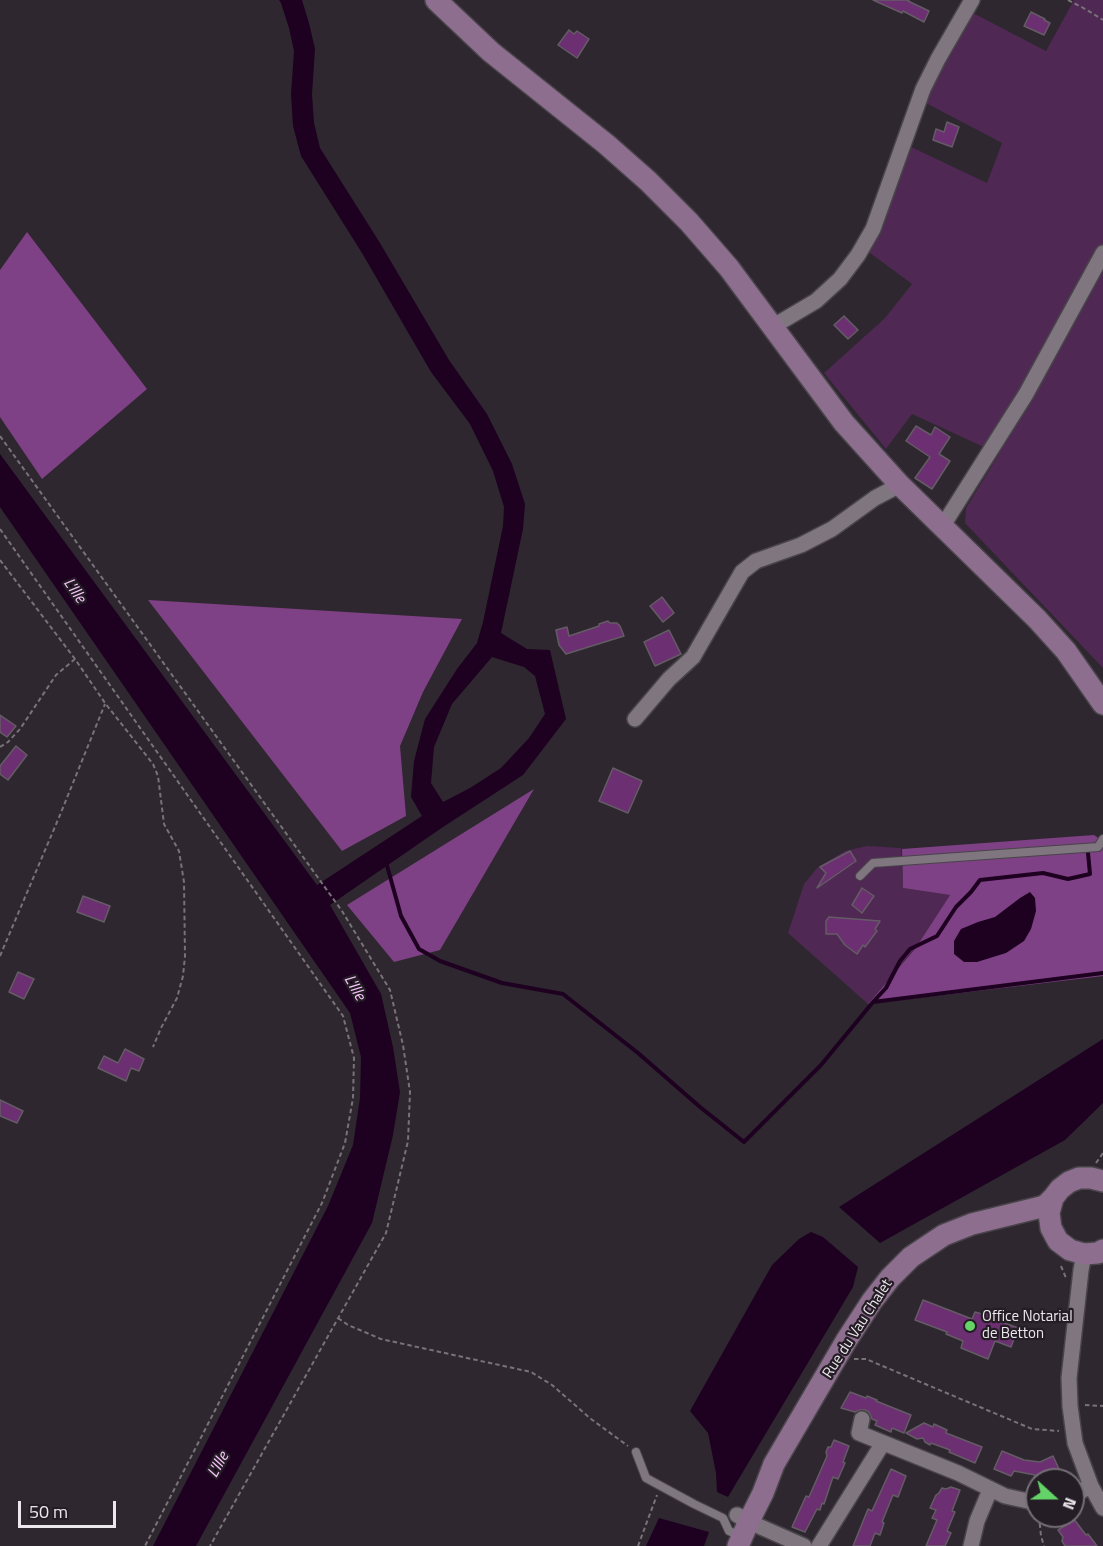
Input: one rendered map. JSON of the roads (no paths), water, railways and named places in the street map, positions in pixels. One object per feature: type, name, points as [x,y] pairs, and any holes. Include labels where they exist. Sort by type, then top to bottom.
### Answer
[{"type":"main road","points":[[436,0],[491,52],[543,88],[713,241],[772,327],[818,382],[844,423],[901,479],[942,527],[1079,660],[1103,704]]},
{"type":"main road","name":"Rue du Vau Chalet","points":[[739,1534],[753,1485],[774,1464],[872,1301],[911,1257],[944,1235],[972,1224],[1041,1207],[1069,1182],[1099,1174]]},
{"type":"main road","points":[[1053,1198],[1049,1213],[1051,1228],[1058,1241],[1070,1250],[1094,1252]]},
{"type":"main road","name":"Rue du Vau Chalet","points":[[1007,1215],[1035,1219],[1051,1228]]},
{"type":"street","points":[[772,327],[816,301],[840,279],[858,255],[873,229],[922,89],[972,0]]},
{"type":"street","points":[[942,527],[1026,394],[1103,253]]},
{"type":"street","points":[[635,719],[669,678],[693,657],[742,572],[756,561],[801,545],[832,529],[875,498],[894,488],[901,479]]},
{"type":"street","points":[[1094,1252],[1081,1270],[1069,1378],[1075,1443],[1091,1486],[1103,1508]]},
{"type":"street","points":[[862,1419],[859,1433],[957,1473],[990,1490],[1025,1501]]},
{"type":"street","points":[[819,1546],[883,1443]]},
{"type":"street","points":[[1085,1489],[1091,1486]]},
{"type":"street","points":[[972,1546],[977,1521],[990,1490]]},
{"type":"street","points":[[739,1534],[804,1546]]},
{"type":"lane","points":[[860,876],[873,863],[1098,847],[1103,838]]},
{"type":"lane","points":[[636,1452],[646,1478],[723,1518],[739,1534]]},
{"type":"water","name":"L'Ille","points":[[279,0],[302,0],[309,23],[315,49],[312,94],[314,123],[320,148],[380,243],[449,360],[487,414],[512,464],[525,504],[523,529],[501,633],[527,649],[550,650],[566,719],[523,775],[330,905],[381,994],[400,1092],[393,1135],[372,1223],[196,1546],[153,1546],[328,1206],[353,1145],[360,1098],[361,1057],[350,1013],[0,507],[0,454],[317,885],[422,816],[411,797],[414,761],[425,719],[457,669],[477,643],[503,526],[504,507],[493,471],[470,424],[431,372],[362,253],[301,156],[293,126],[291,94],[294,51]],"holes":[[[492,657],[524,667],[535,676],[545,714],[529,738],[501,768],[443,802],[431,783],[434,747],[452,704]]]},
{"type":"water","points":[[1030,892],[1035,898],[1036,911],[1031,929],[1024,941],[1006,953],[977,962],[964,962],[954,954],[954,941],[961,929],[995,917]]},
{"type":"water","points":[[1103,1039],[1103,1103],[1065,1140],[880,1243],[839,1207]]},
{"type":"water","points":[[811,1232],[823,1237],[858,1267],[853,1287],[728,1497],[717,1492],[716,1473],[708,1433],[690,1411],[772,1265],[799,1239]]},
{"type":"water","points":[[659,1518],[709,1532],[704,1546],[646,1546]]},
{"type":"waterway","points":[[873,1002],[886,988],[900,961],[910,949],[937,936],[956,907],[980,880],[1043,873],[1068,879],[1090,874],[1088,853]]},
{"type":"waterway","points":[[386,862],[401,916],[419,949],[440,961],[502,983],[563,994],[638,1053],[744,1142],[821,1065],[873,1002],[1103,973]]},
{"type":"place","name":"Office Notarial de Betton","points":[[970,1326]]}]
